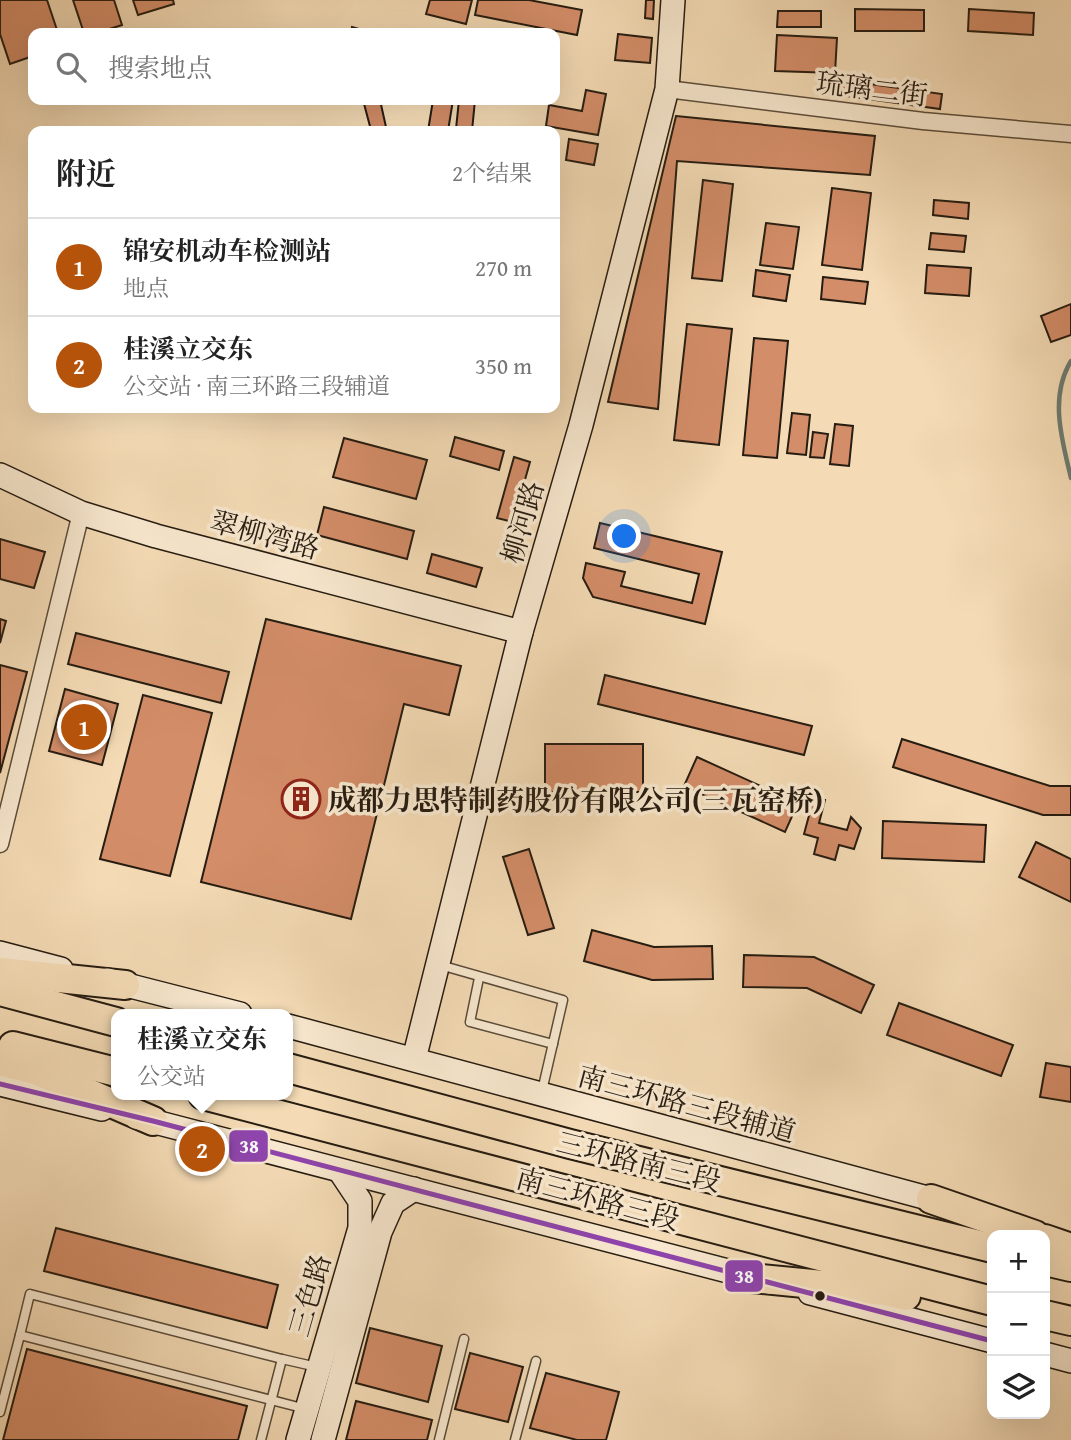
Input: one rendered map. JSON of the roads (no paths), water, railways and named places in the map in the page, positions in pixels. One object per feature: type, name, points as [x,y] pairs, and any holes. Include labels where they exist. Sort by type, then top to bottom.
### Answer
[{"type":"highway","points":[[0,972],[125,985]]},
{"type":"highway","points":[[0,991],[111,1022]]},
{"type":"highway","points":[[0,1042],[111,1071]]},
{"type":"highway","points":[[0,1061],[35,1070],[153,1121]]},
{"type":"highway","name":"三环路南三段","points":[[293,1069],[570,1144],[987,1247]]},
{"type":"highway","name":"南三环路三段","points":[[223,1100],[987,1300]]},
{"type":"highway","points":[[930,1199],[1020,1230]]},
{"type":"highway","points":[[1050,1241],[1071,1248]]},
{"type":"highway","points":[[1050,1262],[1071,1267]]},
{"type":"highway","points":[[752,1278],[885,1291],[987,1316]]},
{"type":"highway","points":[[1050,1316],[1071,1321]]},
{"type":"highway","points":[[1050,1331],[1071,1337]]},
{"type":"main road","name":"柳河路","points":[[414,1059],[521,632],[580,425],[667,89],[673,0]]},
{"type":"main road","name":"翠柳湾路","points":[[0,475],[81,513],[170,540],[521,632]]},
{"type":"main road","points":[[0,953],[220,1009]]},
{"type":"main road","name":"南三环路三段辅道","points":[[293,1027],[930,1199],[1071,1234]]},
{"type":"main road","points":[[7,1089],[153,1121],[987,1339]]},
{"type":"main road","name":"三色路","points":[[299,1440],[360,1228],[360,1201],[340,1171]]},
{"type":"main road","name":"三色路","points":[[323,1440],[380,1232],[393,1203],[414,1189]]},
{"type":"main road","points":[[1050,1355],[1071,1361]]},
{"type":"street","name":"琉璃二街","points":[[667,89],[923,121],[1071,134]]},
{"type":"street","points":[[0,844],[81,513]]},
{"type":"lane","points":[[439,964],[479,978],[564,1000],[541,1094]]},
{"type":"lane","points":[[479,978],[470,1022],[553,1044]]},
{"type":"lane","points":[[0,1412],[30,1294],[319,1368]]},
{"type":"lane","points":[[20,1335],[307,1410]]},
{"type":"lane","points":[[439,1440],[464,1339]]},
{"type":"lane","points":[[261,1440],[282,1359]]},
{"type":"lane","points":[[515,1440],[536,1361]]},
{"type":"waterway","points":[[1071,361],[1060,389],[1059,404],[1061,434],[1071,478]]},
{"type":"place","name":"锦安机动车检测站","points":[[84,727]]},
{"type":"place","name":"成都力思特制药股份有限公司(三瓦窑桥)","points":[[301,799]]},
{"type":"place","name":"桂溪立交东","points":[[202,1149]]}]
